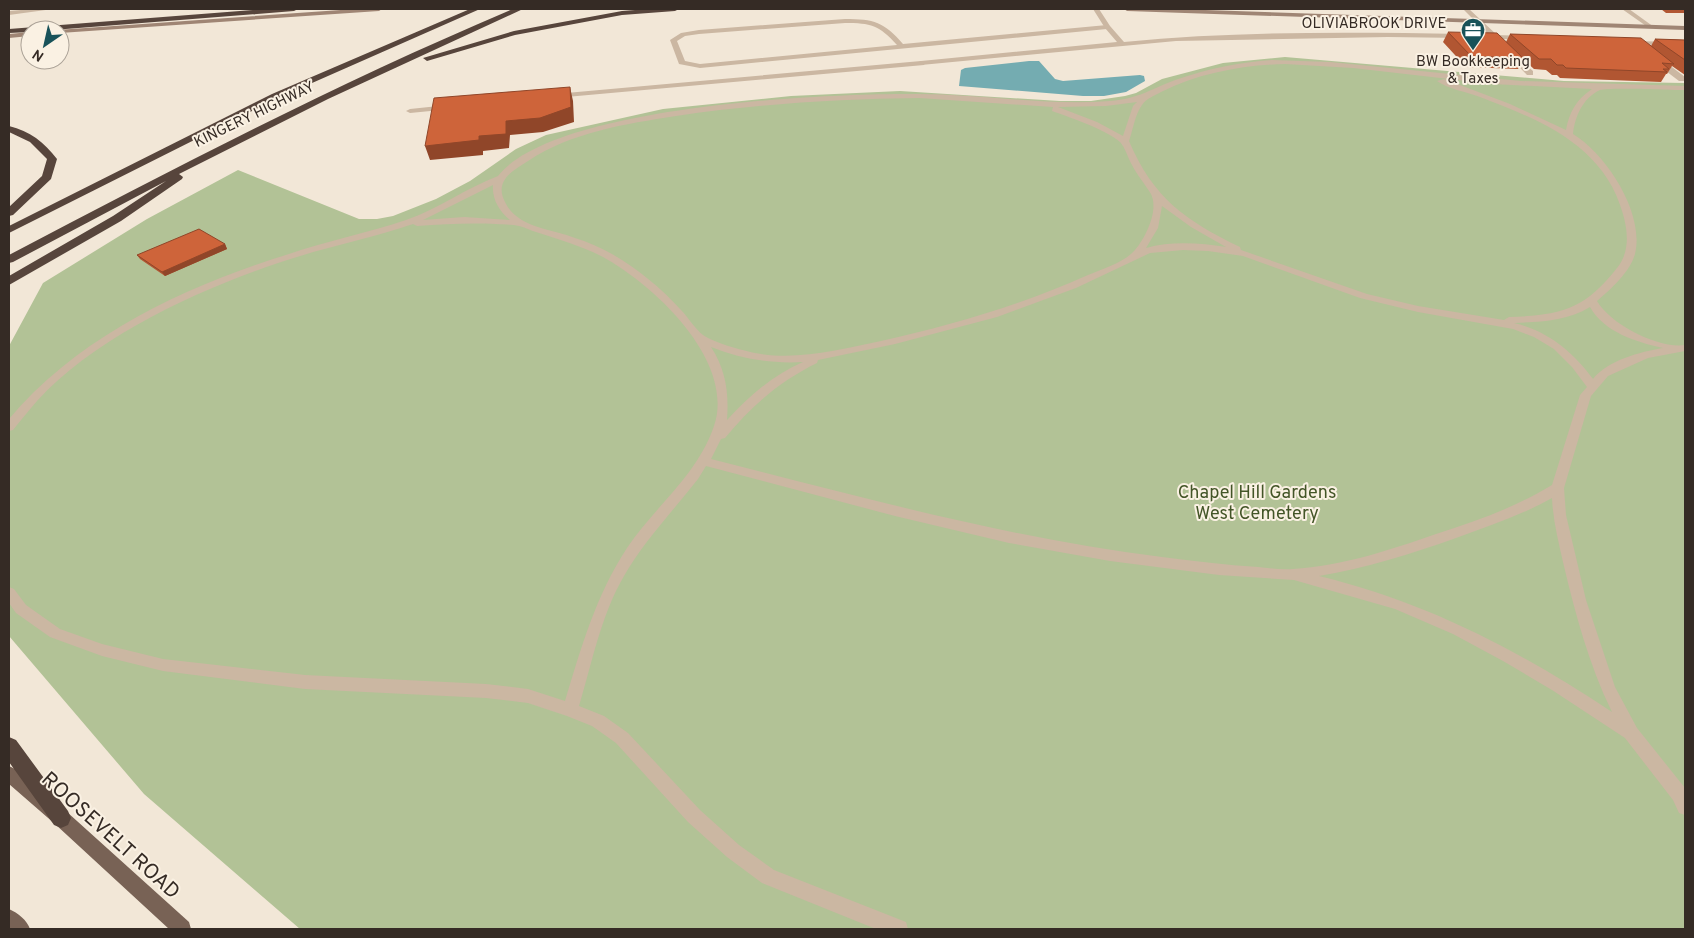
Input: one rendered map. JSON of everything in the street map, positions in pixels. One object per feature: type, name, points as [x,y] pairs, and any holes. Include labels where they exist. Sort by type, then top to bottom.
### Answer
[{"type":"highway","points":[[9,30],[294,9]]},
{"type":"highway","name":"KINGERY HIGHWAY","points":[[9,230],[275,96],[476,9]]},
{"type":"highway","name":"KINGERY HIGHWAY","points":[[9,260],[205,155],[376,73],[521,9]]},
{"type":"highway","points":[[376,73],[514,33],[622,13],[675,9]]},
{"type":"highway","points":[[9,30],[123,13]]},
{"type":"highway","points":[[9,129],[17,131],[39,143],[52,159],[47,177],[9,213]]},
{"type":"highway","points":[[9,281],[37,262],[159,193],[205,155]]},
{"type":"highway","points":[[9,746],[61,818]]},
{"type":"main road","points":[[70,30],[379,9]]},
{"type":"main road","points":[[1126,9],[1685,28]]},
{"type":"main road","name":"ROOSEVELT ROAD","points":[[9,774],[61,818],[182,929]]},
{"type":"main road","points":[[9,918],[21,929]]},
{"type":"street","points":[[9,13],[50,9]]},
{"type":"street","points":[[1096,9],[1107,27],[1122,44]]},
{"type":"street","points":[[1466,9],[1530,73]]},
{"type":"street","points":[[1625,9],[1651,27]]},
{"type":"street","points":[[901,46],[877,22],[867,21],[699,32],[683,34],[673,40],[682,62],[690,65],[901,46],[1107,27]]},
{"type":"street","name":"OLIVIABROOK DRIVE","points":[[544,97],[1122,44],[1210,38],[1388,35],[1530,39]]},
{"type":"street","points":[[1624,42],[1685,44]]},
{"type":"street","points":[[1633,42],[1684,83]]},
{"type":"street","points":[[9,427],[19,412],[57,375],[115,335],[162,309],[247,271],[337,242],[400,225],[453,203],[499,178],[546,145],[568,137],[625,122],[696,110],[771,102],[852,97],[924,96],[1039,104],[1100,105],[1145,97],[1180,81],[1225,69],[1258,63],[1315,63],[1516,83],[1599,88],[1684,83]]},
{"type":"street","points":[[1414,73],[1498,102],[1569,135],[1581,143],[1608,176],[1628,211],[1633,238],[1630,254],[1622,269],[1590,300],[1576,310],[1561,314],[1536,319],[1499,321]]},
{"type":"street","points":[[1569,135],[1570,124],[1580,103],[1585,96],[1599,88]]},
{"type":"street","points":[[1125,142],[1135,111],[1145,97]]},
{"type":"street","points":[[1039,104],[1094,124],[1125,142],[1141,174],[1157,197],[1222,242],[1331,286],[1417,308],[1499,321],[1526,329],[1546,338],[1565,352],[1581,367],[1593,387]]},
{"type":"street","points":[[410,111],[458,106]]},
{"type":"street","points":[[499,178],[497,190],[500,202],[508,214],[522,223],[609,255],[636,273],[663,296],[707,347],[717,367],[723,390],[724,416],[717,439],[706,462],[641,539],[618,572],[592,637],[570,710]]},
{"type":"street","points":[[1136,255],[1143,247],[1155,220],[1158,206],[1157,197]]},
{"type":"street","points":[[400,225],[464,220],[522,223]]},
{"type":"street","points":[[698,337],[724,349],[757,357],[781,360],[827,355],[941,330],[994,314],[1070,287],[1136,255],[1160,248],[1227,251],[1253,256]]},
{"type":"street","points":[[1590,300],[1599,315],[1639,338],[1659,345],[1683,348]]},
{"type":"street","points":[[1683,348],[1645,355],[1604,373],[1586,395],[1558,488],[1559,515],[1579,600],[1608,688],[1631,733],[1683,799]]},
{"type":"street","points":[[717,439],[743,408],[772,384],[798,367],[827,355]]},
{"type":"street","points":[[706,462],[895,511],[1009,538],[1119,557],[1219,570],[1292,575],[1344,587],[1432,617],[1577,696],[1631,733]]},
{"type":"street","points":[[1292,575],[1354,566],[1400,552],[1490,521],[1531,504],[1558,488]]},
{"type":"street","points":[[9,593],[21,609],[56,632],[102,650],[163,665],[305,682],[486,691],[528,696],[570,710],[598,721],[622,738],[694,816],[732,851],[768,877],[899,929]]},
{"type":"green space","name":"Chapel Hill Gardens West Cemetery","points":[[1285,57],[1564,81],[1685,83],[1685,929],[300,929],[144,794],[9,636],[9,346],[43,283],[147,219],[238,170],[359,219],[377,219],[393,216],[436,199],[470,181],[516,149],[546,135],[663,109],[791,96],[900,91],[1060,101],[1091,101],[1136,93],[1162,79],[1223,63]]},
{"type":"water","points":[[1039,61],[1055,79],[1063,81],[1140,75],[1144,76],[1145,81],[1126,92],[1104,96],[959,86],[961,70],[965,68]]},
{"type":"building","points":[[1448,32],[1497,33],[1523,58],[1471,56]]},
{"type":"building","points":[[1510,34],[1641,38],[1674,64],[1662,63],[1669,69],[1663,69],[1667,72],[1566,68],[1563,65],[1557,65],[1551,59],[1539,59]]},
{"type":"building","points":[[1655,39],[1685,40],[1685,60]]},
{"type":"building","points":[[570,87],[571,107],[540,118],[506,121],[506,134],[479,136],[479,140],[425,146],[434,98]]},
{"type":"building","points":[[199,229],[225,244],[162,272],[137,255]]},
{"type":"place","name":"BW Bookkeeping & Taxes","points":[[1473,51]]}]
